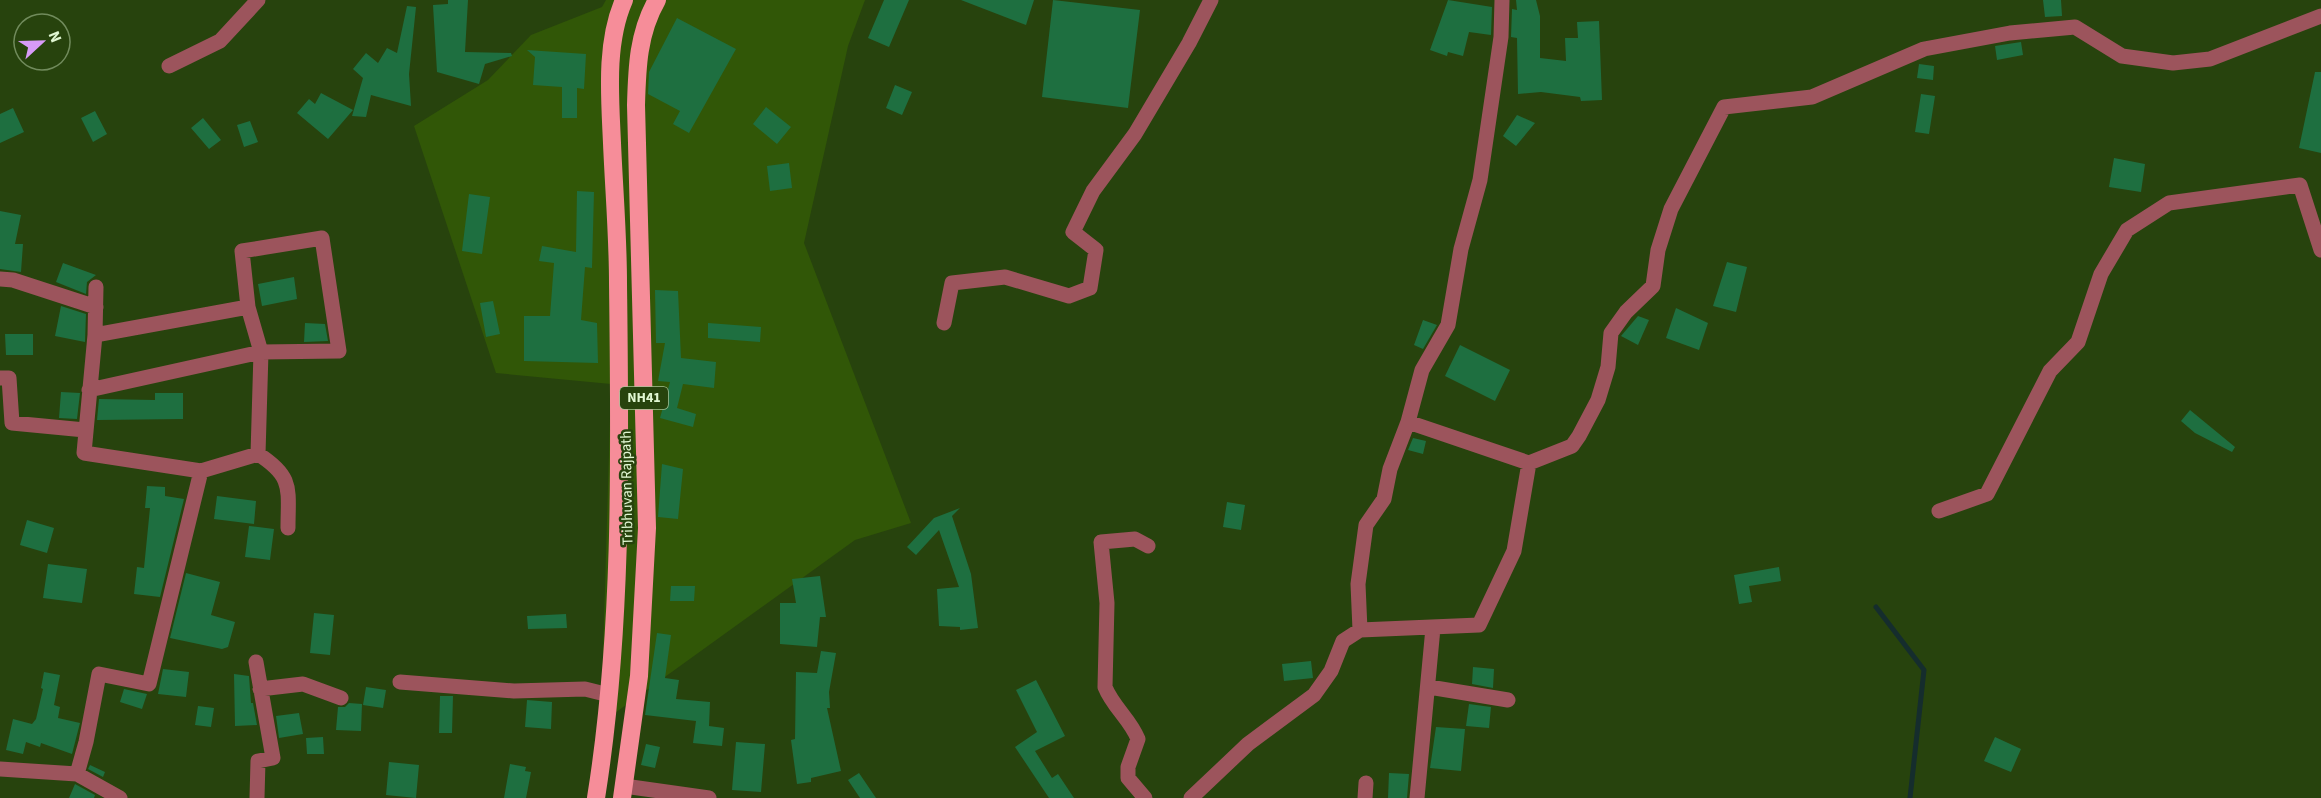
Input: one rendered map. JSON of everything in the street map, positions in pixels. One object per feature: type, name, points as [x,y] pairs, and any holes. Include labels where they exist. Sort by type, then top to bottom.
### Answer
[{"type":"highway","name":"Tribhuvan Rajpath","points":[[597,798],[609,695],[618,537],[618,281],[610,109],[612,51],[618,14],[624,0]]},
{"type":"highway","name":"Tribhuvan Rajpath","points":[[623,792],[639,676],[647,528],[636,105],[638,57],[646,19],[657,0]]},
{"type":"street","points":[[170,66],[220,41],[258,0]]},
{"type":"street","points":[[944,323],[952,283],[1005,277],[1070,296],[1090,288],[1096,250],[1073,232],[1093,191],[1135,134],[1190,44],[1211,0]]},
{"type":"street","points":[[1360,630],[1358,584],[1366,525],[1384,499],[1390,469],[1408,422],[1422,370],[1448,325],[1461,249],[1480,180],[1501,37],[1502,0]]},
{"type":"street","points":[[1408,422],[1529,463],[1572,446],[1598,400],[1608,367],[1611,333],[1626,312],[1653,286],[1658,250],[1671,209],[1724,107],[1812,97],[1924,49],[2010,33],[2075,27],[2122,56],[2173,63],[2210,59],[2321,16]]},
{"type":"street","points":[[1939,511],[1987,494],[2050,371],[2078,342],[2101,274],[2127,230],[2169,203],[2300,185],[2321,250]]},
{"type":"street","points":[[89,390],[261,352],[339,351],[322,238],[242,251],[248,307],[261,352],[258,454]]},
{"type":"street","points":[[0,279],[13,280],[96,307]]},
{"type":"street","points":[[96,287],[95,335],[84,453],[201,471],[258,454],[273,463],[288,481],[288,528]]},
{"type":"street","points":[[95,335],[248,307]]},
{"type":"street","points":[[0,378],[9,378],[12,423],[85,430]]},
{"type":"street","points":[[1191,798],[1248,744],[1314,695],[1331,671],[1343,641],[1360,630],[1479,625],[1514,551],[1529,463]]},
{"type":"street","points":[[77,774],[86,742],[99,674],[149,684],[201,471]]},
{"type":"street","points":[[1145,798],[1128,778],[1128,767],[1138,739],[1132,723],[1110,699],[1105,687],[1107,603],[1100,557],[1101,542],[1136,539],[1148,546]]},
{"type":"street","points":[[1417,798],[1429,687],[1432,628]]},
{"type":"street","points":[[256,662],[273,758],[258,761],[257,798]]},
{"type":"street","points":[[400,682],[514,691],[585,689],[609,695]]},
{"type":"street","points":[[260,689],[303,684],[341,698]]},
{"type":"street","points":[[1429,687],[1508,700]]},
{"type":"street","points":[[0,769],[77,774],[120,798]]},
{"type":"street","points":[[623,792],[709,798]]},
{"type":"green space","points":[[606,0],[865,0],[848,46],[804,243],[911,523],[855,540],[601,723],[611,384],[496,373],[414,126],[488,80],[531,35],[602,7]]},
{"type":"building","points":[[448,0],[468,0],[465,52],[511,53],[512,56],[485,64],[479,84],[437,72],[433,5],[448,4]]},
{"type":"building","points":[[884,0],[909,0],[889,47],[868,38]]},
{"type":"building","points":[[961,0],[1034,0],[1026,25]]},
{"type":"building","points":[[1053,0],[1140,10],[1128,108],[1042,97]]},
{"type":"building","points":[[1448,0],[1492,7],[1491,35],[1469,32],[1463,56],[1448,52],[1447,56],[1430,50]]},
{"type":"building","points":[[1516,0],[1536,0],[1540,16],[1540,58],[1566,61],[1565,38],[1578,38],[1577,22],[1599,21],[1602,100],[1581,101],[1580,97],[1541,92],[1518,94],[1517,38],[1511,37],[1512,9],[1517,10]]},
{"type":"building","points":[[2043,0],[2061,0],[2062,16],[2045,17]]},
{"type":"building","points":[[407,6],[416,7],[409,74],[411,106],[371,95],[366,117],[352,116],[363,78],[353,69],[366,53],[378,63],[387,48],[397,53]]},
{"type":"building","points":[[677,18],[736,49],[689,133],[673,124],[680,111],[648,94],[649,72]]},
{"type":"building","points":[[2021,42],[2023,55],[1997,60],[1995,46]]},
{"type":"building","points":[[527,50],[586,54],[584,89],[577,88],[577,118],[562,118],[562,87],[533,85],[535,57]]},
{"type":"building","points":[[1919,64],[1934,66],[1933,80],[1917,78]]},
{"type":"building","points":[[2315,72],[2321,72],[2321,153],[2299,148]]},
{"type":"building","points":[[895,85],[912,92],[902,115],[886,108]]},
{"type":"building","points":[[321,93],[353,110],[328,139],[297,113],[309,99],[315,104]]},
{"type":"building","points":[[1921,94],[1935,96],[1929,134],[1915,132]]},
{"type":"building","points":[[766,107],[791,127],[777,144],[753,124]]},
{"type":"building","points":[[13,108],[24,132],[0,143],[0,114]]},
{"type":"building","points":[[95,111],[107,134],[93,142],[81,118]]},
{"type":"building","points":[[1517,115],[1535,123],[1516,146],[1503,136]]},
{"type":"building","points":[[203,118],[221,140],[209,149],[191,128]]},
{"type":"building","points":[[250,121],[258,142],[244,147],[237,125]]},
{"type":"building","points":[[2114,158],[2145,164],[2141,192],[2109,187]]},
{"type":"building","points":[[789,163],[792,188],[770,191],[767,166]]},
{"type":"building","points":[[577,191],[594,192],[592,268],[585,267],[581,320],[597,323],[598,363],[524,361],[524,316],[550,316],[554,263],[539,261],[542,246],[576,252]]},
{"type":"building","points":[[469,194],[490,197],[482,254],[462,251]]},
{"type":"building","points":[[0,211],[21,215],[15,244],[23,244],[21,272],[0,269]]},
{"type":"building","points":[[1727,262],[1747,267],[1736,312],[1713,306]]},
{"type":"building","points":[[63,263],[96,275],[87,282],[86,294],[56,282]]},
{"type":"building","points":[[294,277],[297,299],[262,306],[258,284]]},
{"type":"building","points":[[655,290],[678,291],[681,358],[716,362],[714,388],[683,384],[677,408],[696,414],[693,427],[660,418],[670,382],[658,381],[665,343],[656,343]]},
{"type":"building","points":[[493,301],[500,334],[486,337],[480,303]]},
{"type":"building","points":[[61,306],[86,314],[85,342],[55,336]]},
{"type":"building","points":[[1676,308],[1708,323],[1699,350],[1666,338]]},
{"type":"building","points":[[1638,316],[1649,320],[1638,345],[1621,336]]},
{"type":"building","points":[[1423,320],[1437,325],[1423,349],[1414,345]]},
{"type":"building","points":[[305,323],[325,324],[328,341],[304,342]]},
{"type":"building","points":[[708,323],[761,327],[760,342],[708,338]]},
{"type":"building","points":[[5,334],[33,334],[33,355],[6,355]]},
{"type":"building","points":[[1460,345],[1510,370],[1495,401],[1445,376]]},
{"type":"building","points":[[61,392],[80,393],[77,419],[59,418]]},
{"type":"building","points":[[155,393],[183,393],[183,419],[97,420],[99,399],[155,400]]},
{"type":"building","points":[[2190,410],[2235,447],[2232,452],[2195,433],[2181,421]]},
{"type":"building","points":[[1413,438],[1426,441],[1423,454],[1408,450]]},
{"type":"building","points":[[662,464],[683,469],[678,519],[658,517]]},
{"type":"building","points":[[147,486],[165,487],[165,496],[184,499],[160,597],[134,594],[137,567],[144,568],[150,508],[145,508]]},
{"type":"building","points":[[217,496],[256,501],[254,524],[214,519]]},
{"type":"building","points":[[1227,502],[1245,505],[1241,530],[1223,527]]},
{"type":"building","points":[[960,508],[952,516],[971,574],[978,628],[960,630],[960,627],[939,626],[937,589],[959,587],[939,530],[916,555],[907,547],[934,518]]},
{"type":"building","points":[[27,520],[54,528],[47,553],[20,545]]},
{"type":"building","points":[[249,526],[274,529],[270,560],[245,557]]},
{"type":"building","points":[[48,564],[87,569],[82,603],[43,598]]},
{"type":"building","points":[[1779,567],[1781,581],[1749,586],[1752,602],[1739,604],[1734,575]]},
{"type":"building","points":[[186,573],[220,582],[211,615],[235,622],[228,647],[222,649],[170,638]]},
{"type":"building","points":[[820,576],[826,617],[820,617],[817,647],[780,644],[780,603],[796,603],[792,579]]},
{"type":"building","points":[[671,586],[695,586],[694,601],[670,601]]},
{"type":"building","points":[[314,613],[334,615],[330,655],[310,653]]},
{"type":"building","points":[[566,614],[567,628],[528,629],[527,616]]},
{"type":"building","points":[[657,633],[671,635],[665,678],[679,680],[676,699],[710,702],[709,726],[724,728],[722,746],[693,743],[696,721],[645,715]]},
{"type":"building","points":[[821,651],[836,653],[829,692],[830,708],[827,708],[841,771],[811,778],[811,782],[797,784],[791,740],[795,739],[796,672],[817,673]]},
{"type":"building","points":[[1311,661],[1313,678],[1284,681],[1282,664]]},
{"type":"building","points":[[1473,667],[1494,669],[1493,688],[1472,684]]},
{"type":"building","points":[[163,669],[189,672],[186,697],[158,694]]},
{"type":"building","points":[[44,672],[60,675],[54,705],[60,707],[58,718],[80,723],[72,754],[41,743],[40,747],[26,742],[23,754],[6,750],[13,719],[32,724],[36,719],[43,689],[41,688]]},
{"type":"building","points":[[234,674],[249,676],[251,703],[253,703],[257,725],[235,726]]},
{"type":"building","points":[[1036,680],[1065,736],[1035,751],[1052,778],[1058,774],[1074,798],[1049,798],[1015,747],[1037,732],[1016,690]]},
{"type":"building","points":[[366,687],[386,690],[383,708],[363,705]]},
{"type":"building","points":[[124,689],[147,694],[142,709],[120,702]]},
{"type":"building","points":[[440,696],[453,696],[452,733],[439,733]]},
{"type":"building","points":[[527,700],[552,702],[551,729],[525,727]]},
{"type":"building","points":[[349,703],[362,704],[361,731],[336,730],[338,707],[345,707]]},
{"type":"building","points":[[1469,704],[1491,707],[1489,728],[1466,726]]},
{"type":"building","points":[[198,706],[214,708],[211,727],[195,725]]},
{"type":"building","points":[[299,713],[303,734],[279,738],[276,716]]},
{"type":"building","points":[[1436,727],[1465,729],[1461,771],[1430,768]]},
{"type":"building","points":[[323,737],[324,754],[307,754],[306,738]]},
{"type":"building","points":[[1995,737],[2021,749],[2011,772],[1984,761]]},
{"type":"building","points":[[736,742],[765,744],[761,792],[732,790]]},
{"type":"building","points":[[646,744],[660,747],[655,768],[641,765]]},
{"type":"building","points":[[389,762],[419,765],[416,798],[386,795]]},
{"type":"building","points":[[510,764],[526,767],[525,771],[531,772],[526,798],[504,798]]},
{"type":"building","points":[[90,765],[105,772],[103,777],[88,769]]},
{"type":"building","points":[[859,773],[876,798],[860,798],[848,780]]},
{"type":"building","points":[[1389,773],[1409,774],[1407,798],[1388,798]]},
{"type":"building","points":[[75,784],[95,795],[94,798],[69,798]]},
{"type":"waterway","points":[[1876,607],[1924,670],[1910,798]]}]
